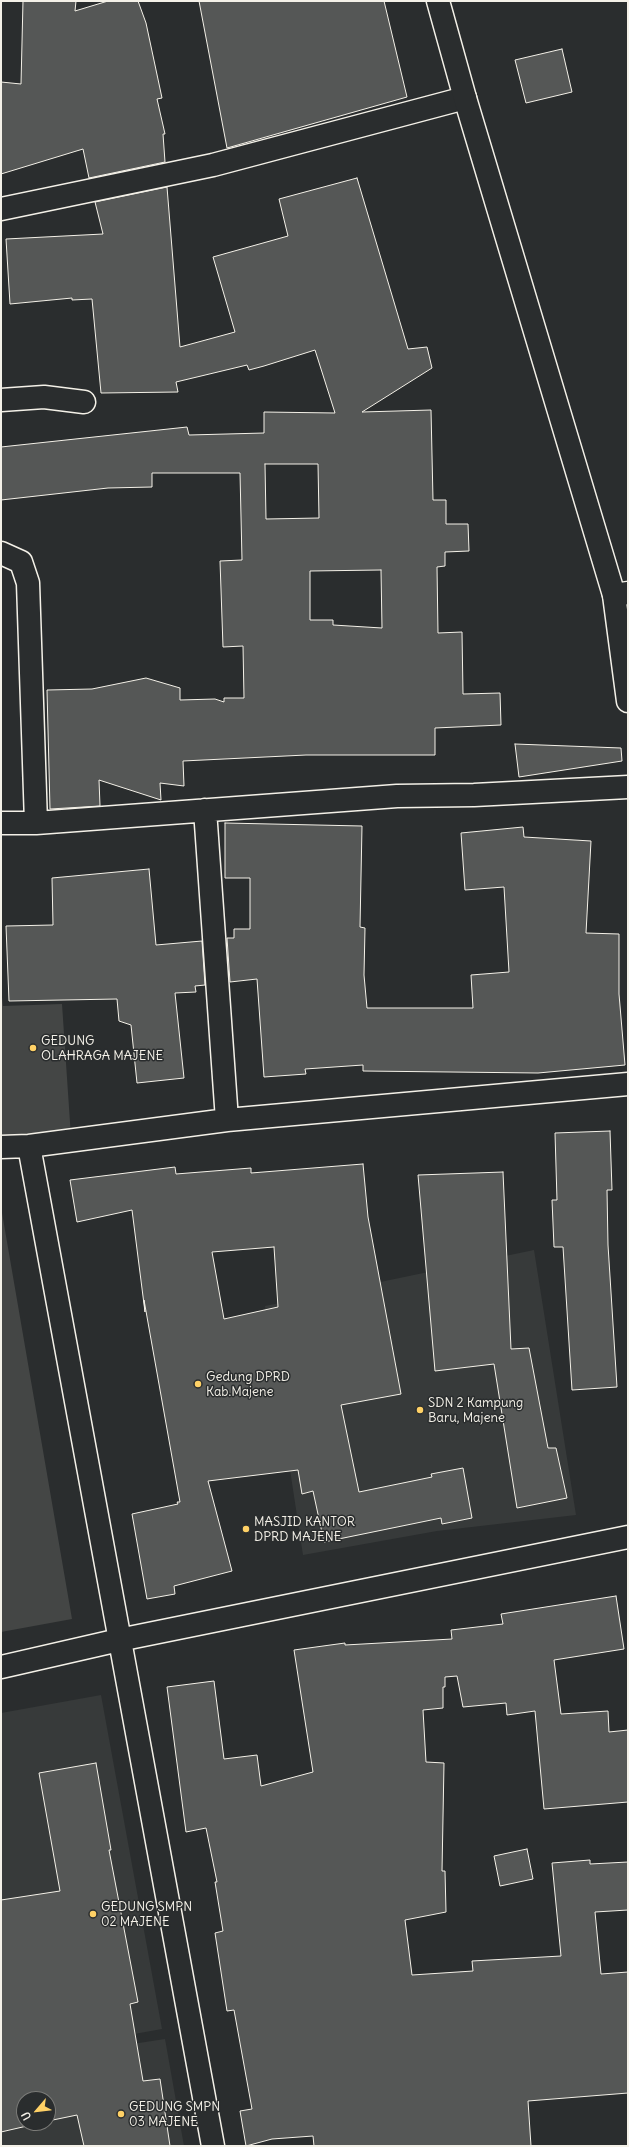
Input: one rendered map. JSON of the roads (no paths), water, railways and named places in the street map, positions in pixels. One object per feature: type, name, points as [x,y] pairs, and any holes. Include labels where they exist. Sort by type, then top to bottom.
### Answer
[{"type":"main road","points":[[438,1],[465,98],[621,594],[628,701]]},
{"type":"main road","points":[[1,209],[213,165],[465,98]]},
{"type":"main road","points":[[1,400],[44,397],[84,402]]},
{"type":"main road","points":[[1,553],[21,562],[28,584],[36,822]]},
{"type":"main road","points":[[1,823],[36,822],[397,796],[474,795],[628,787]]},
{"type":"main road","points":[[205,810],[227,1120]]},
{"type":"main road","points":[[1,1147],[29,1146],[227,1120],[628,1084]]},
{"type":"main road","points":[[29,1146],[213,2146]]},
{"type":"main road","points":[[1,1667],[119,1640],[628,1537]]},
{"type":"place","name":"GEDUNG OLAHRAGA MAJENE","points":[[33,1048]]},
{"type":"place","name":"Gedung DPRD Kab.Majene","points":[[198,1384]]},
{"type":"place","name":"SDN 2 Kampung Baru, Majene","points":[[420,1410]]},
{"type":"place","name":"MASJID KANTOR DPRD MAJENE","points":[[246,1529]]},
{"type":"place","name":"GEDUNG SMPN 02 MAJENE","points":[[93,1914]]},
{"type":"place","name":"GEDUNG SMPN 03 MAJENE","points":[[121,2114]]}]
